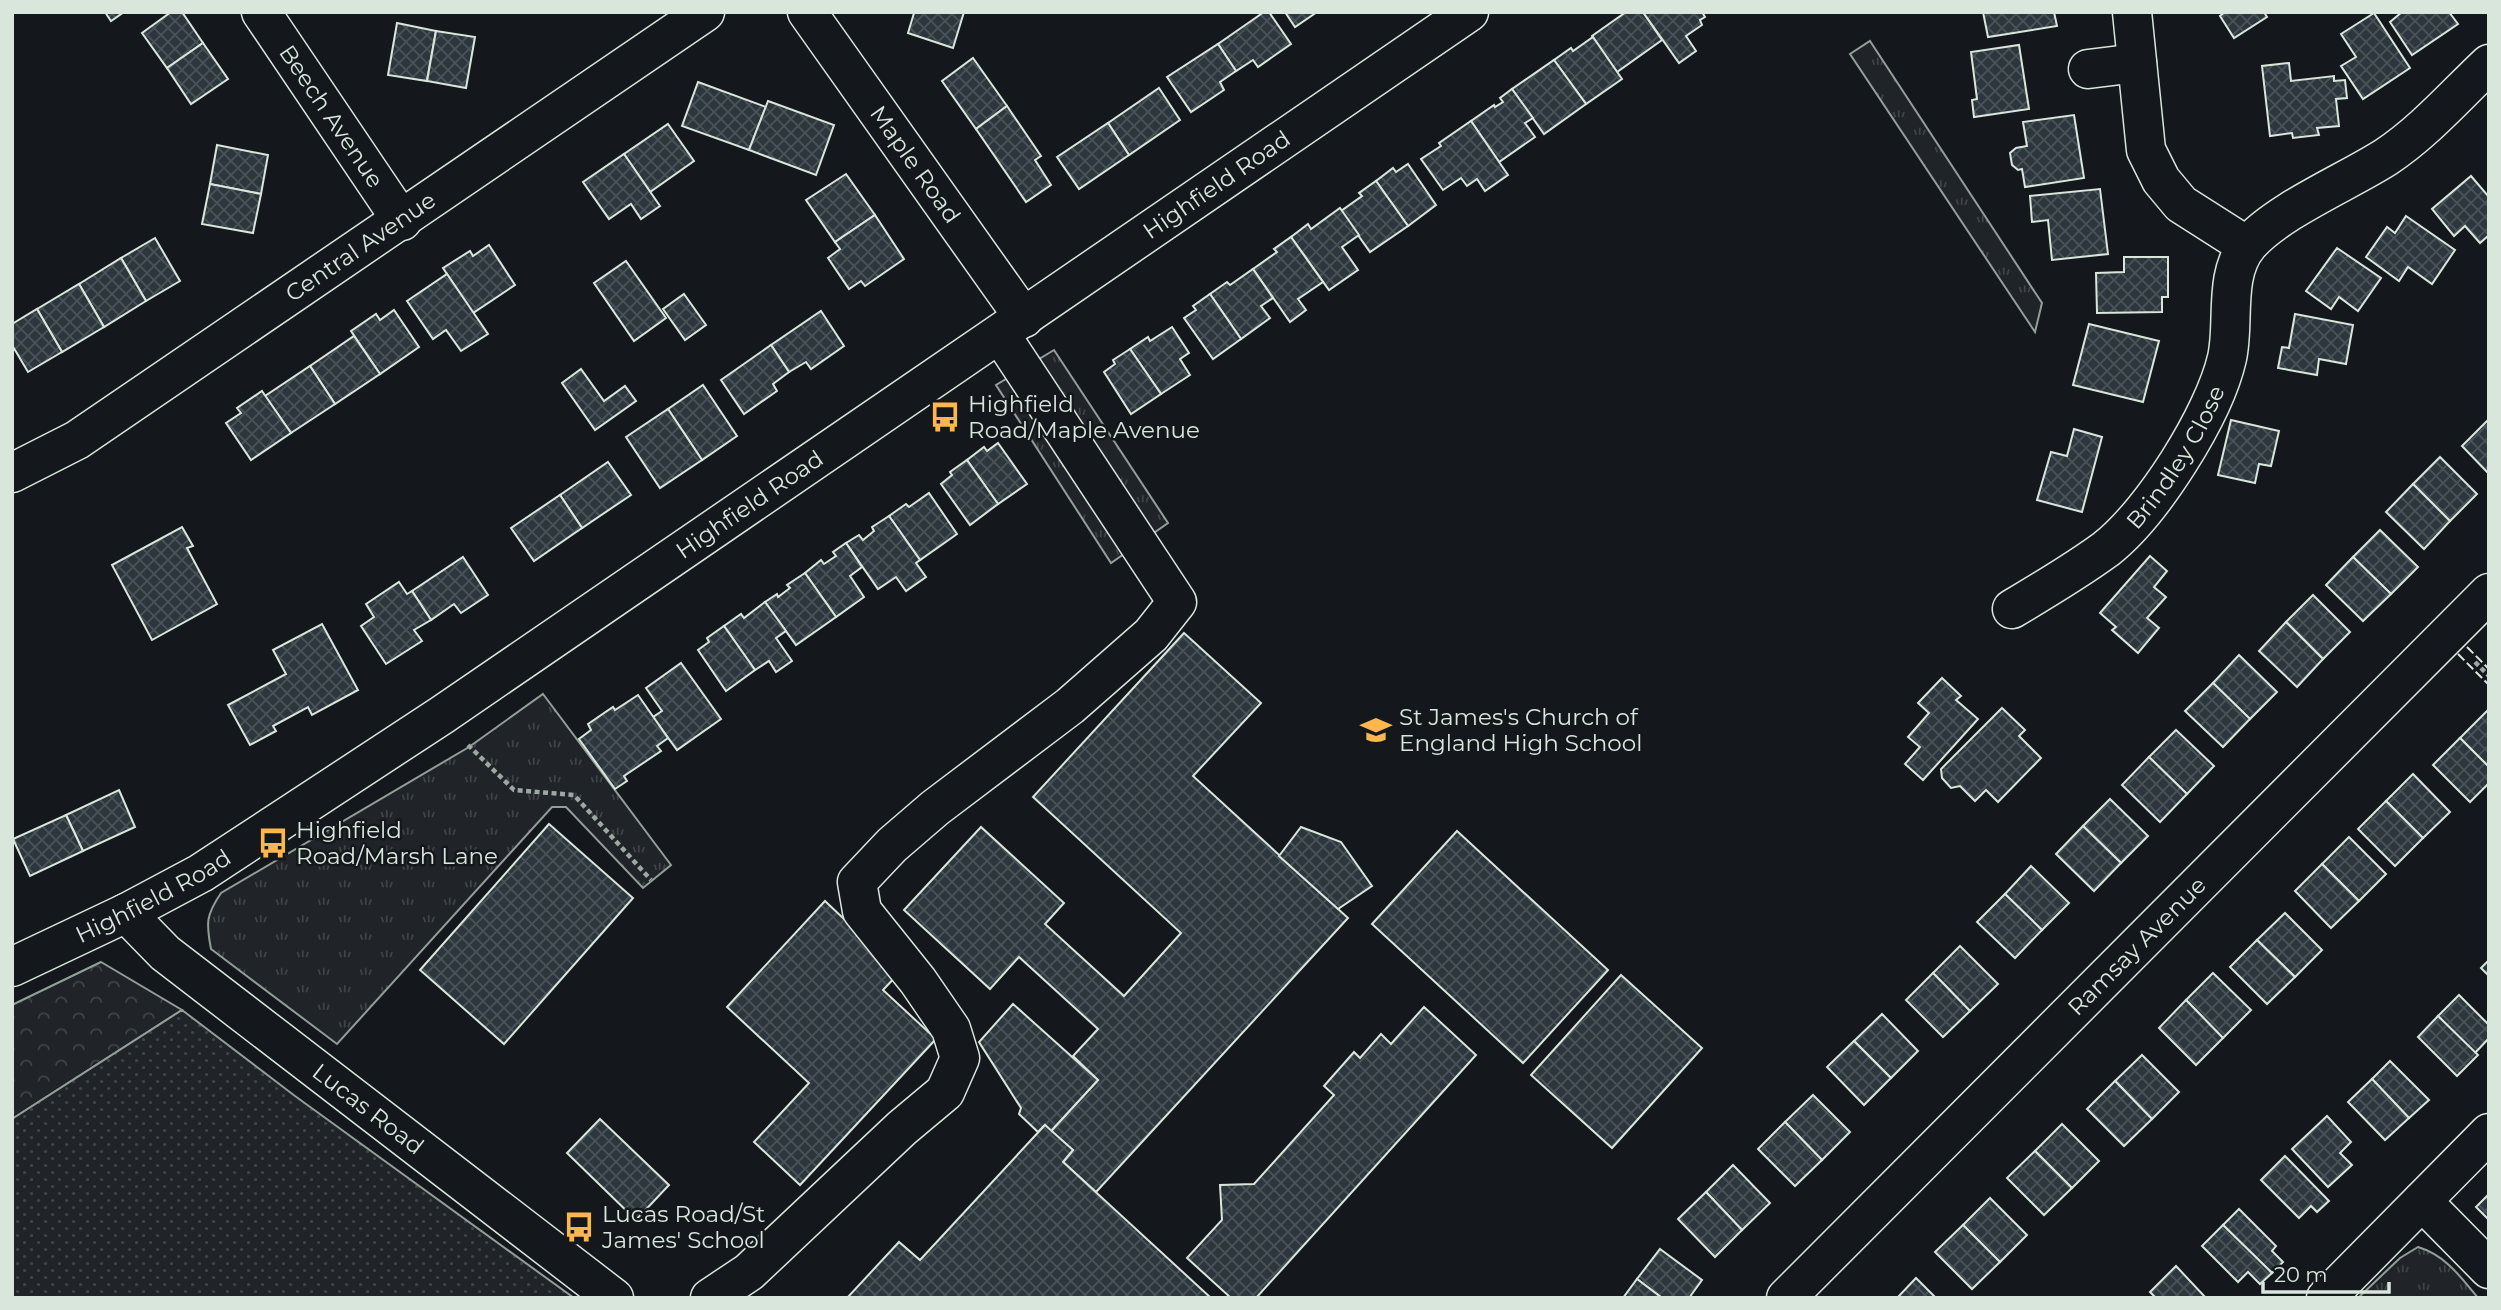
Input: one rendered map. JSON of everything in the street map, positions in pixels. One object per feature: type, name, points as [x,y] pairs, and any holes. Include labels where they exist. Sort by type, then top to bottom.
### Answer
[{"type":"street","name":"Beech Avenue","points":[[261,12],[402,220]]},
{"type":"street","name":"Maple Road","points":[[710,1298],[749,1272],[902,1128],[945,1092],[960,1058],[951,1029],[918,981],[862,911],[857,882],[891,845],[935,808],[1070,706],[1151,635],[1177,602],[1012,326],[807,12]]},
{"type":"street","name":"Highfield Road","points":[[12,967],[126,913],[201,873],[442,715],[1469,12]]},
{"type":"street","points":[[2132,12],[2146,150],[2161,180],[2182,204],[2247,246]]},
{"type":"street","name":"Central Avenue","points":[[12,473],[77,440],[402,220],[694,16]]},
{"type":"street","points":[[2088,69],[2137,63]]},
{"type":"street","name":"Brindley Close","points":[[2012,609],[2108,547],[2143,511],[2170,476],[2214,395],[2227,358],[2235,273],[2247,246],[2277,219],[2390,155],[2423,128],[2489,64]]},
{"type":"street","name":"Ramsay Avenue","points":[[1786,1298],[2489,593]]},
{"type":"street","name":"Lucas Road","points":[[126,913],[165,953],[614,1298]]},
{"type":"street","points":[[2326,1298],[2489,1133]]},
{"type":"street","points":[[2422,1201],[2489,1269]]},
{"type":"path","points":[[442,715],[469,747],[514,790],[573,795],[652,880]]},
{"type":"green space","points":[[1870,41],[2042,303],[2035,332],[1850,54]]},
{"type":"green space","points":[[1054,350],[1168,523],[1111,563],[996,385]]},
{"type":"green space","points":[[543,694],[671,865],[643,888],[566,807],[552,807],[337,1044],[211,949],[208,920],[221,893],[469,747]]},
{"type":"green space","points":[[101,962],[182,1010],[12,1119],[12,1005]]},
{"type":"green space","points":[[182,1010],[295,1096],[574,1298],[12,1298],[12,1119]]},
{"type":"green space","points":[[2418,1247],[2444,1261],[2478,1298],[2358,1298],[2400,1258]]},
{"type":"building","points":[[105,12],[124,12],[111,21]]},
{"type":"building","points":[[171,12],[182,12],[203,43],[167,68],[142,33]]},
{"type":"building","points":[[911,12],[964,12],[953,48],[908,33],[914,13]]},
{"type":"building","points":[[1264,12],[1269,12],[1291,44],[1258,67],[1253,60],[1236,71],[1218,44]]},
{"type":"building","points":[[1285,12],[1317,12],[1295,27]]},
{"type":"building","points":[[1626,12],[1643,12],[1662,40],[1617,72],[1592,36]]},
{"type":"building","points":[[1643,12],[1702,12],[1705,17],[1700,20],[1702,25],[1686,36],[1696,51],[1679,63]]},
{"type":"building","points":[[1983,12],[2054,12],[2057,26],[1988,37]]},
{"type":"building","points":[[2225,12],[2264,12],[2267,17],[2234,38],[2220,16]]},
{"type":"building","points":[[2402,12],[2449,12],[2458,24],[2412,55],[2390,22]]},
{"type":"building","points":[[2374,13],[2410,68],[2363,99],[2341,66],[2356,57],[2341,34]]},
{"type":"building","points":[[397,23],[436,31],[427,81],[388,75]]},
{"type":"building","points":[[436,31],[475,37],[466,88],[427,81]]},
{"type":"building","points":[[1593,37],[1622,79],[1586,104],[1554,60]]},
{"type":"building","points":[[203,43],[228,79],[191,104],[167,68]]},
{"type":"building","points":[[1218,44],[1236,71],[1220,82],[1224,90],[1191,112],[1167,77]]},
{"type":"building","points":[[2019,45],[2029,109],[1974,117],[1972,100],[1977,99],[1971,52]]},
{"type":"building","points":[[973,58],[1007,106],[976,129],[942,81]]},
{"type":"building","points":[[1554,60],[1586,104],[1544,134],[1512,89]]},
{"type":"building","points":[[2289,63],[2291,81],[2334,76],[2334,81],[2345,80],[2347,98],[2336,99],[2339,126],[2317,128],[2319,135],[2293,138],[2292,133],[2270,136],[2262,66]]},
{"type":"building","points":[[698,82],[766,107],[749,150],[682,126]]},
{"type":"building","points":[[1159,88],[1180,120],[1129,155],[1108,123]]},
{"type":"building","points":[[1512,89],[1533,118],[1525,123],[1535,137],[1499,162],[1471,121],[1503,102],[1500,98]]},
{"type":"building","points":[[768,101],[834,125],[816,175],[749,150]]},
{"type":"building","points":[[1007,106],[1041,156],[1035,160],[1051,185],[1026,202],[976,129]]},
{"type":"building","points":[[2074,115],[2084,178],[2025,187],[2022,169],[2018,170],[2012,165],[2010,153],[2016,148],[2027,146],[2023,122]]},
{"type":"building","points":[[1471,121],[1508,175],[1485,191],[1477,179],[1467,186],[1461,178],[1443,190],[1421,159]]},
{"type":"building","points":[[1108,123],[1129,155],[1079,189],[1057,157]]},
{"type":"building","points":[[668,124],[694,161],[650,192],[624,154]]},
{"type":"building","points":[[217,145],[268,155],[261,194],[210,184]]},
{"type":"building","points":[[624,154],[660,206],[641,219],[631,204],[609,219],[583,182]]},
{"type":"building","points":[[1408,164],[1436,205],[1408,226],[1376,181],[1393,168],[1396,172]]},
{"type":"building","points":[[846,174],[875,215],[835,242],[806,200]]},
{"type":"building","points":[[2471,176],[2489,197],[2489,235],[2480,243],[2465,226],[2454,236],[2432,209]]},
{"type":"building","points":[[1376,181],[1408,226],[1370,252],[1341,211],[1362,196],[1359,193]]},
{"type":"building","points":[[210,184],[261,194],[253,233],[202,224]]},
{"type":"building","points":[[2100,189],[2108,254],[2052,260],[2048,220],[2032,222],[2030,196]]},
{"type":"building","points":[[1340,208],[1359,235],[1342,247],[1358,270],[1329,290],[1291,237],[1308,224],[1311,229]]},
{"type":"building","points":[[875,215],[904,259],[865,286],[861,281],[849,289],[828,258],[840,249],[835,242]]},
{"type":"building","points":[[2406,216],[2455,250],[2432,284],[2408,267],[2399,281],[2366,257],[2387,227],[2395,233]]},
{"type":"building","points":[[1291,237],[1323,282],[1298,299],[1306,310],[1290,322],[1253,269],[1277,252],[1274,249]]},
{"type":"building","points":[[155,238],[180,281],[146,301],[121,258]]},
{"type":"building","points":[[489,245],[515,285],[473,313],[443,268],[470,251],[473,256]]},
{"type":"building","points":[[2337,248],[2381,278],[2358,311],[2339,297],[2331,309],[2306,291]]},
{"type":"building","points":[[2124,257],[2168,257],[2168,297],[2162,297],[2162,312],[2097,313],[2096,273],[2124,272]]},
{"type":"building","points":[[121,258],[146,301],[104,327],[79,284]]},
{"type":"building","points":[[626,261],[666,318],[634,341],[594,283]]},
{"type":"building","points":[[1253,269],[1273,298],[1261,306],[1270,318],[1241,339],[1210,294],[1227,282],[1230,285]]},
{"type":"building","points":[[447,274],[488,334],[461,351],[446,330],[433,339],[407,301]]},
{"type":"building","points":[[79,284],[104,327],[62,352],[37,309]]},
{"type":"building","points":[[684,294],[706,325],[685,340],[663,309]]},
{"type":"building","points":[[1210,294],[1241,339],[1213,359],[1184,318],[1196,310],[1193,306]]},
{"type":"building","points":[[37,309],[62,352],[28,372],[12,345],[12,324]]},
{"type":"building","points":[[394,310],[419,347],[380,374],[351,331],[376,314],[380,320]]},
{"type":"building","points":[[821,311],[844,346],[811,369],[806,362],[789,372],[771,345]]},
{"type":"building","points":[[2295,314],[2353,325],[2346,364],[2319,359],[2317,375],[2278,368],[2282,347],[2289,348]]},
{"type":"building","points":[[2089,324],[2159,341],[2143,402],[2073,385]]},
{"type":"building","points":[[1172,327],[1189,353],[1180,359],[1190,375],[1161,394],[1130,349],[1148,337],[1150,341]]},
{"type":"building","points":[[354,336],[380,374],[335,404],[310,366]]},
{"type":"building","points":[[771,345],[789,372],[773,384],[777,391],[744,414],[721,380]]},
{"type":"building","points":[[1130,349],[1161,394],[1131,414],[1104,372],[1115,364],[1113,360]]},
{"type":"building","points":[[310,366],[335,404],[291,433],[265,396]]},
{"type":"building","points":[[581,369],[604,401],[625,386],[636,401],[595,430],[562,383]]},
{"type":"building","points":[[703,385],[737,436],[702,460],[668,409]]},
{"type":"building","points":[[262,391],[291,433],[251,460],[226,423],[241,413],[237,408]]},
{"type":"building","points":[[668,409],[702,460],[660,488],[626,437]]},
{"type":"building","points":[[2489,419],[2489,474],[2462,446]]},
{"type":"building","points":[[2231,420],[2279,431],[2271,466],[2259,464],[2255,483],[2218,475]]},
{"type":"building","points":[[2074,429],[2102,437],[2082,512],[2037,500],[2051,452],[2067,456]]},
{"type":"building","points":[[998,443],[1027,484],[998,504],[967,460],[984,447],[987,451]]},
{"type":"building","points":[[2440,457],[2477,494],[2450,521],[2413,484]]},
{"type":"building","points":[[967,460],[998,504],[970,525],[941,484],[952,475],[950,472]]},
{"type":"building","points":[[608,462],[631,495],[582,528],[560,495]]},
{"type":"building","points":[[2413,484],[2450,521],[2424,549],[2386,512]]},
{"type":"building","points":[[929,493],[957,534],[920,560],[889,516],[906,504],[909,507]]},
{"type":"building","points":[[560,495],[582,528],[534,561],[511,528]]},
{"type":"building","points":[[889,516],[920,560],[916,563],[926,577],[906,591],[896,577],[878,589],[846,543],[859,535],[863,540],[874,531],[872,527]]},
{"type":"building","points":[[182,527],[193,546],[187,548],[217,604],[152,640],[112,565]]},
{"type":"building","points":[[2380,530],[2418,567],[2391,594],[2353,557]]},
{"type":"building","points":[[846,543],[862,567],[850,576],[864,597],[836,617],[805,573],[821,560],[824,564],[836,556],[833,552]]},
{"type":"building","points":[[2150,556],[2167,571],[2154,587],[2166,597],[2147,618],[2159,628],[2138,653],[2112,630],[2116,627],[2100,613]]},
{"type":"building","points":[[463,557],[488,595],[461,613],[454,604],[431,620],[412,591]]},
{"type":"building","points":[[2353,557],[2391,594],[2363,621],[2326,585]]},
{"type":"building","points":[[805,573],[836,617],[796,645],[765,602],[777,594],[778,597],[790,588],[787,585]]},
{"type":"building","points":[[399,582],[407,594],[412,591],[431,620],[414,630],[422,641],[386,664],[361,626],[374,617],[366,604]]},
{"type":"building","points":[[2313,595],[2350,632],[2323,659],[2286,622]]},
{"type":"building","points":[[765,602],[786,631],[776,638],[792,661],[776,672],[769,661],[755,670],[724,626],[741,614],[744,618]]},
{"type":"building","points":[[2286,622],[2323,659],[2297,687],[2259,651]]},
{"type":"building","points":[[322,624],[358,690],[312,715],[308,707],[273,726],[276,731],[250,745],[228,705],[286,674],[273,650]]},
{"type":"building","points":[[724,626],[755,670],[726,691],[698,650],[709,642],[707,638]]},
{"type":"building","points":[[1184,633],[1261,703],[1193,776],[1348,918],[1096,1192],[1063,1162],[1073,1150],[1051,1131],[1098,1080],[1073,1056],[1098,1029],[1019,957],[990,989],[904,910],[981,827],[1064,903],[1045,924],[1124,996],[1181,933],[1033,797]]},
{"type":"building","points":[[2239,655],[2277,692],[2250,719],[2213,683]]},
{"type":"building","points":[[681,663],[721,719],[677,750],[653,717],[662,711],[646,688]]},
{"type":"building","points":[[1942,678],[1961,696],[1956,700],[1978,719],[1923,780],[1905,764],[1920,747],[1908,737],[1929,713],[1918,703]]},
{"type":"building","points":[[2213,683],[2250,719],[2223,747],[2185,711]]},
{"type":"building","points":[[638,695],[668,738],[657,746],[661,751],[624,776],[627,781],[615,789],[579,739],[591,730],[588,724],[613,707],[615,710]]},
{"type":"building","points":[[2002,708],[2025,730],[2019,736],[2041,758],[1998,802],[1986,790],[1975,801],[1960,786],[1951,788],[1942,778],[1941,769]]},
{"type":"building","points":[[2487,711],[2489,713],[2489,767],[2460,738]]},
{"type":"building","points":[[2176,730],[2214,766],[2187,794],[2149,757]]},
{"type":"building","points":[[2460,738],[2489,767],[2489,783],[2470,802],[2433,765]]},
{"type":"building","points":[[2149,757],[2187,794],[2160,822],[2122,785]]},
{"type":"building","points":[[2413,774],[2450,812],[2423,838],[2386,801]]},
{"type":"building","points":[[119,790],[135,827],[83,851],[66,815]]},
{"type":"building","points":[[2110,799],[2148,836],[2121,863],[2083,826]]},
{"type":"building","points":[[2386,801],[2423,838],[2395,866],[2358,829]]},
{"type":"building","points":[[66,815],[83,851],[30,876],[13,839]]},
{"type":"building","points":[[549,824],[633,898],[504,1044],[420,970]]},
{"type":"building","points":[[2083,826],[2121,863],[2094,891],[2056,854]]},
{"type":"building","points":[[1301,827],[1341,842],[1372,886],[1338,909],[1279,856]]},
{"type":"building","points":[[1457,831],[1608,970],[1523,1063],[1372,924]]},
{"type":"building","points":[[2349,837],[2386,874],[2359,901],[2322,864]]},
{"type":"building","points":[[2322,864],[2359,901],[2331,928],[2295,891]]},
{"type":"building","points":[[2031,866],[2069,903],[2042,930],[2005,894]]},
{"type":"building","points":[[2005,894],[2042,930],[2015,958],[1977,922]]},
{"type":"building","points":[[825,901],[900,972],[883,990],[936,1039],[800,1185],[754,1142],[809,1083],[727,1007]]},
{"type":"building","points":[[2285,913],[2322,950],[2295,977],[2257,940]]},
{"type":"building","points":[[2257,940],[2295,977],[2267,1004],[2230,967]]},
{"type":"building","points":[[1960,946],[1998,984],[1970,1011],[1933,973]]},
{"type":"building","points":[[2489,960],[2489,976],[2481,968]]},
{"type":"building","points":[[1933,973],[1970,1011],[1943,1037],[1906,1000]]},
{"type":"building","points":[[2213,973],[2251,1010],[2223,1038],[2186,1000]]},
{"type":"building","points":[[1621,975],[1702,1048],[1612,1148],[1531,1075]]},
{"type":"building","points":[[2459,995],[2489,1025],[2489,1038],[2475,1053],[2438,1016]]},
{"type":"building","points":[[2186,1000],[2223,1038],[2196,1065],[2159,1028]]},
{"type":"building","points":[[1013,1004],[1098,1080],[1051,1131],[1045,1125],[1038,1132],[1019,1114],[1021,1108],[979,1042]]},
{"type":"building","points":[[1424,1007],[1476,1055],[1256,1298],[1231,1298],[1187,1258],[1222,1220],[1220,1185],[1254,1184],[1334,1095],[1324,1086],[1354,1052],[1360,1058],[1381,1034],[1391,1044]]},
{"type":"building","points":[[1882,1014],[1918,1051],[1891,1078],[1854,1041]]},
{"type":"building","points":[[2438,1016],[2478,1055],[2457,1076],[2418,1037]]},
{"type":"building","points":[[1854,1041],[1891,1078],[1864,1105],[1827,1067]]},
{"type":"building","points":[[2142,1055],[2179,1092],[2152,1119],[2115,1081]]},
{"type":"building","points":[[2390,1061],[2429,1100],[2409,1118],[2372,1079]]},
{"type":"building","points":[[2372,1079],[2409,1118],[2385,1140],[2348,1102]]},
{"type":"building","points":[[2115,1081],[2152,1119],[2124,1146],[2087,1109]]},
{"type":"building","points":[[1813,1095],[1850,1132],[1822,1160],[1785,1122]]},
{"type":"building","points":[[2327,1116],[2351,1142],[2340,1153],[2352,1165],[2328,1187],[2292,1149]]},
{"type":"building","points":[[600,1119],[669,1185],[636,1220],[567,1153]]},
{"type":"building","points":[[1785,1122],[1822,1160],[1795,1186],[1758,1149]]},
{"type":"building","points":[[2062,1124],[2099,1161],[2072,1188],[2035,1151]]},
{"type":"building","points":[[1045,1125],[1073,1150],[1063,1162],[1211,1298],[847,1298],[899,1242],[920,1260]]},
{"type":"building","points":[[2035,1151],[2072,1188],[2044,1215],[2007,1178]]},
{"type":"building","points":[[2285,1156],[2329,1201],[2317,1212],[2311,1206],[2299,1218],[2261,1180]]},
{"type":"building","points":[[1733,1165],[1770,1203],[1742,1230],[1706,1192]]},
{"type":"building","points":[[1706,1192],[1742,1230],[1715,1257],[1678,1219]]},
{"type":"building","points":[[2489,1194],[2489,1220],[2476,1207]]},
{"type":"building","points":[[1990,1198],[2027,1235],[2000,1262],[1963,1225]]},
{"type":"building","points":[[2239,1209],[2276,1246],[2272,1251],[2283,1262],[2272,1273],[2223,1225]]},
{"type":"building","points":[[1963,1225],[2000,1262],[1972,1289],[1935,1252]]},
{"type":"building","points":[[2223,1225],[2272,1273],[2260,1284],[2248,1272],[2238,1282],[2202,1246]]},
{"type":"building","points":[[1660,1249],[1702,1280],[1689,1298],[1662,1298],[1637,1279]]},
{"type":"building","points":[[2176,1266],[2206,1298],[2156,1298],[2150,1292]]},
{"type":"building","points":[[1916,1278],[1936,1298],[1897,1298]]},
{"type":"building","points":[[1637,1279],[1662,1298],[1623,1298]]},
{"type":"fence","points":[[2467,647],[2489,669]]},
{"type":"fence","points":[[2458,654],[2489,685]]},
{"type":"place","name":"Highfield Road/Maple Avenue","points":[[945,417]]},
{"type":"place","name":"St James's Church of England High School","points":[[1376,730]]},
{"type":"place","name":"Highfield Road/Marsh Lane","points":[[273,843]]},
{"type":"place","name":"Lucas Road/St James' School","points":[[579,1227]]}]
